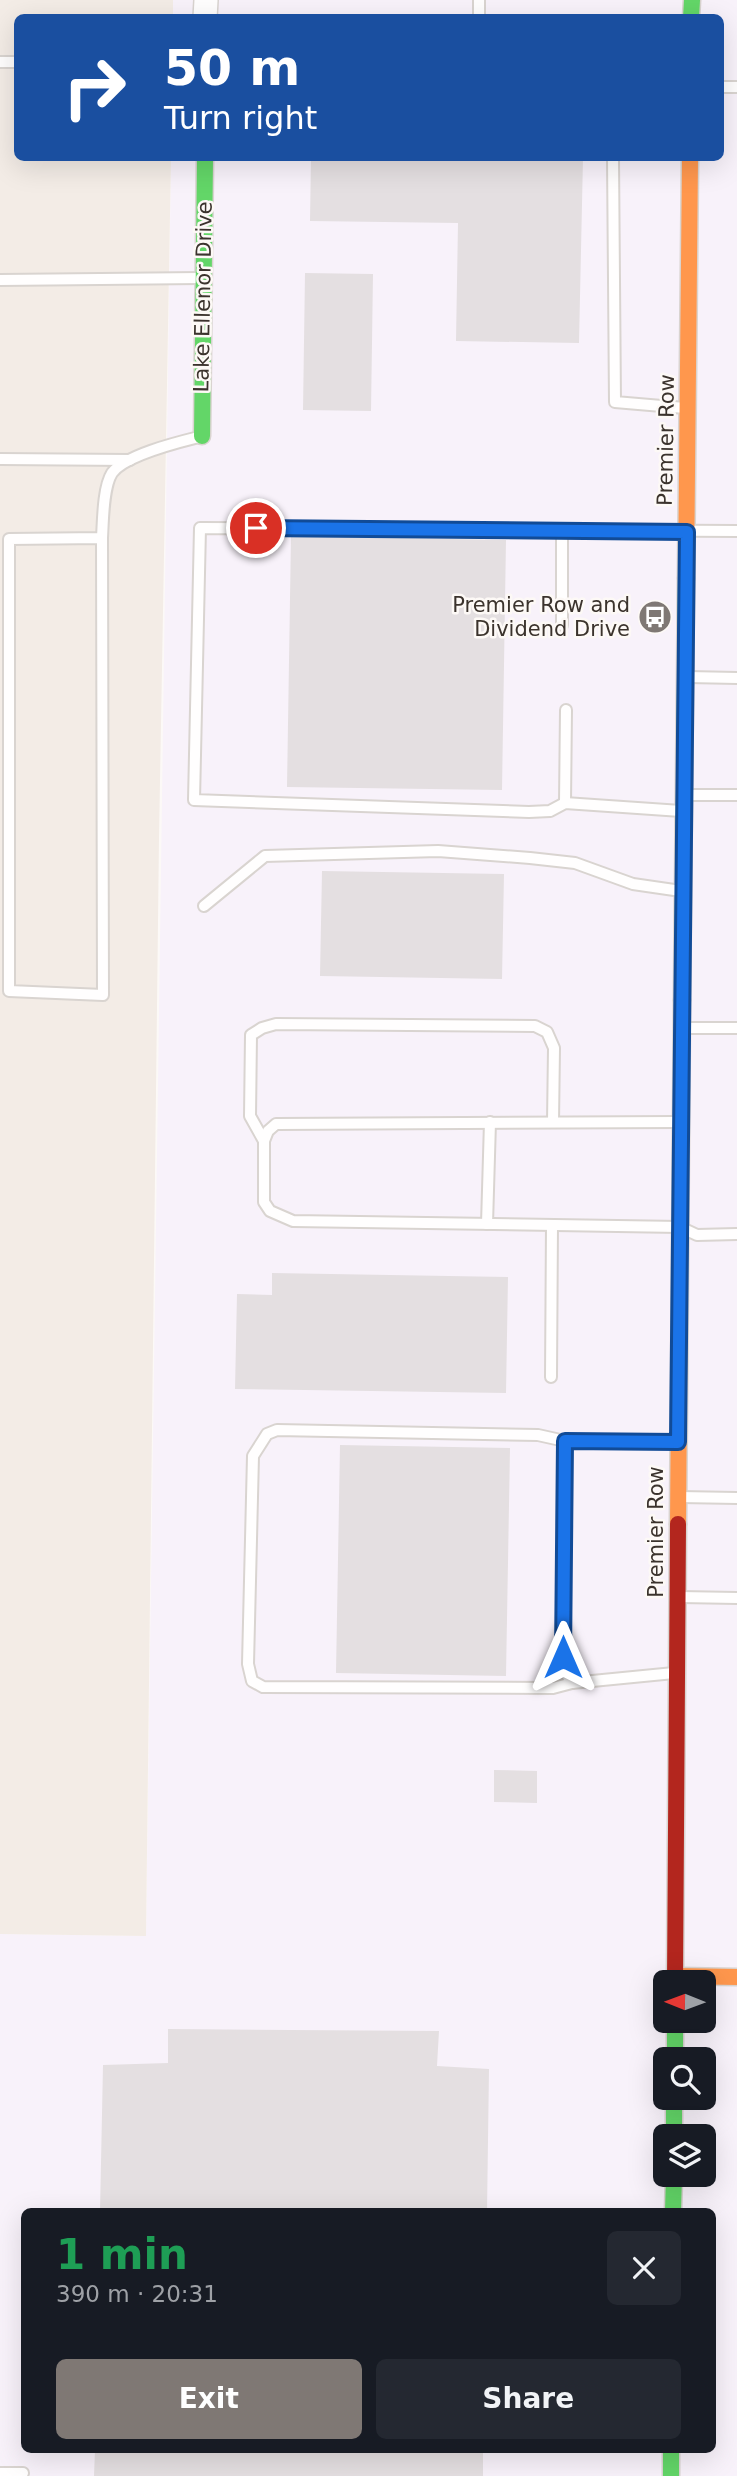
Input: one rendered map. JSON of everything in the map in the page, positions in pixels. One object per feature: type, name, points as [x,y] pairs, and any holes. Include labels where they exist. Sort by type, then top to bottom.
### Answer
[{"type":"street","name":"Lake Ellenor Drive","points":[[202,436],[205,161]]},
{"type":"street","name":"Premier Row","points":[[676,1970],[690,161]]},
{"type":"street","points":[[716,1978],[737,1977]]},
{"type":"street","points":[[673,2208],[674,2187]]},
{"type":"street","points":[[671,2453],[671,2476]]},
{"type":"lane","points":[[613,161],[615,402],[688,408]]},
{"type":"lane","points":[[0,280],[204,278]]},
{"type":"lane","points":[[102,538],[9,539],[9,991],[103,995],[104,502],[113,472],[130,460],[202,436]]},
{"type":"lane","points":[[0,460],[130,460]]},
{"type":"lane","points":[[737,531],[200,528],[194,800],[529,813],[550,811],[565,803],[684,803],[737,795]]},
{"type":"lane","points":[[562,531],[562,625]]},
{"type":"lane","points":[[685,677],[737,678]]},
{"type":"lane","points":[[565,803],[566,710]]},
{"type":"lane","points":[[204,906],[265,856],[398,852],[438,851],[575,863],[633,884],[684,892]]},
{"type":"lane","points":[[264,1141],[250,1116],[251,1035],[276,1024],[535,1026],[547,1032],[554,1048],[553,1122]]},
{"type":"lane","points":[[682,1028],[737,1028]]},
{"type":"lane","points":[[487,1224],[490,1122]]},
{"type":"lane","points":[[681,1122],[276,1124],[268,1131],[264,1141],[264,1202],[270,1211],[279,1217],[293,1221],[680,1227],[697,1235],[737,1234]]},
{"type":"lane","points":[[551,1377],[552,1225]]},
{"type":"lane","points":[[677,1672],[572,1683],[554,1688],[263,1687],[252,1681],[248,1664],[253,1456],[267,1434],[277,1430],[527,1435],[565,1441],[678,1442]]},
{"type":"lane","points":[[565,1441],[563,1657],[565,1672],[572,1683]]},
{"type":"lane","points":[[678,1497],[737,1498]]},
{"type":"lane","points":[[677,1597],[737,1598]]},
{"type":"lane","points":[[0,2473],[23,2473]]},
{"type":"shaded area","points":[[0,0],[173,0],[173,14],[14,14],[14,161],[171,161],[159,838],[146,1936],[0,1934]]},
{"type":"shaded area","points":[[173,0],[737,0],[737,2476],[0,2476],[0,1934],[146,1936],[171,161],[724,161],[724,14],[173,14]]},
{"type":"building","points":[[311,161],[583,161],[579,343],[456,341],[458,223],[310,221]]},
{"type":"building","points":[[305,273],[373,274],[371,411],[303,410]]},
{"type":"building","points":[[291,536],[506,540],[502,790],[287,787]]},
{"type":"building","points":[[322,871],[504,874],[502,979],[320,976]]},
{"type":"building","points":[[272,1273],[508,1277],[506,1393],[235,1389],[237,1294],[272,1295]]},
{"type":"building","points":[[340,1445],[510,1448],[506,1676],[336,1673]]},
{"type":"building","points":[[494,1770],[537,1771],[537,1803],[494,1802]]},
{"type":"building","points":[[168,2029],[439,2031],[437,2066],[489,2069],[487,2208],[100,2208],[103,2065],[168,2063]]},
{"type":"building","points":[[95,2453],[483,2453],[483,2476],[94,2476]]},
{"type":"traffic: fast","points":[[691,14],[692,0]]},
{"type":"traffic: fast","points":[[202,436],[205,161]]},
{"type":"traffic: fast","points":[[682,1000],[686,578]]},
{"type":"traffic: fast","points":[[675,2034],[675,2047]]},
{"type":"traffic: fast","points":[[674,2110],[674,2124]]},
{"type":"traffic: fast","points":[[673,2208],[674,2187]]},
{"type":"traffic: fast","points":[[671,2453],[671,2476]]},
{"type":"traffic: slow","points":[[686,578],[690,161]]},
{"type":"traffic: slow","points":[[678,1524],[682,1000]]},
{"type":"traffic: slow","points":[[716,1977],[737,1977]]},
{"type":"traffic: jam","points":[[675,1970],[678,1524]]},
{"type":"place","name":"Premier Row and Dividend Drive","points":[[655,617]]},
{"type":"route","points":[[256,528],[687,532],[678,1442],[581,1439],[565,1441],[563,1657]]}]
